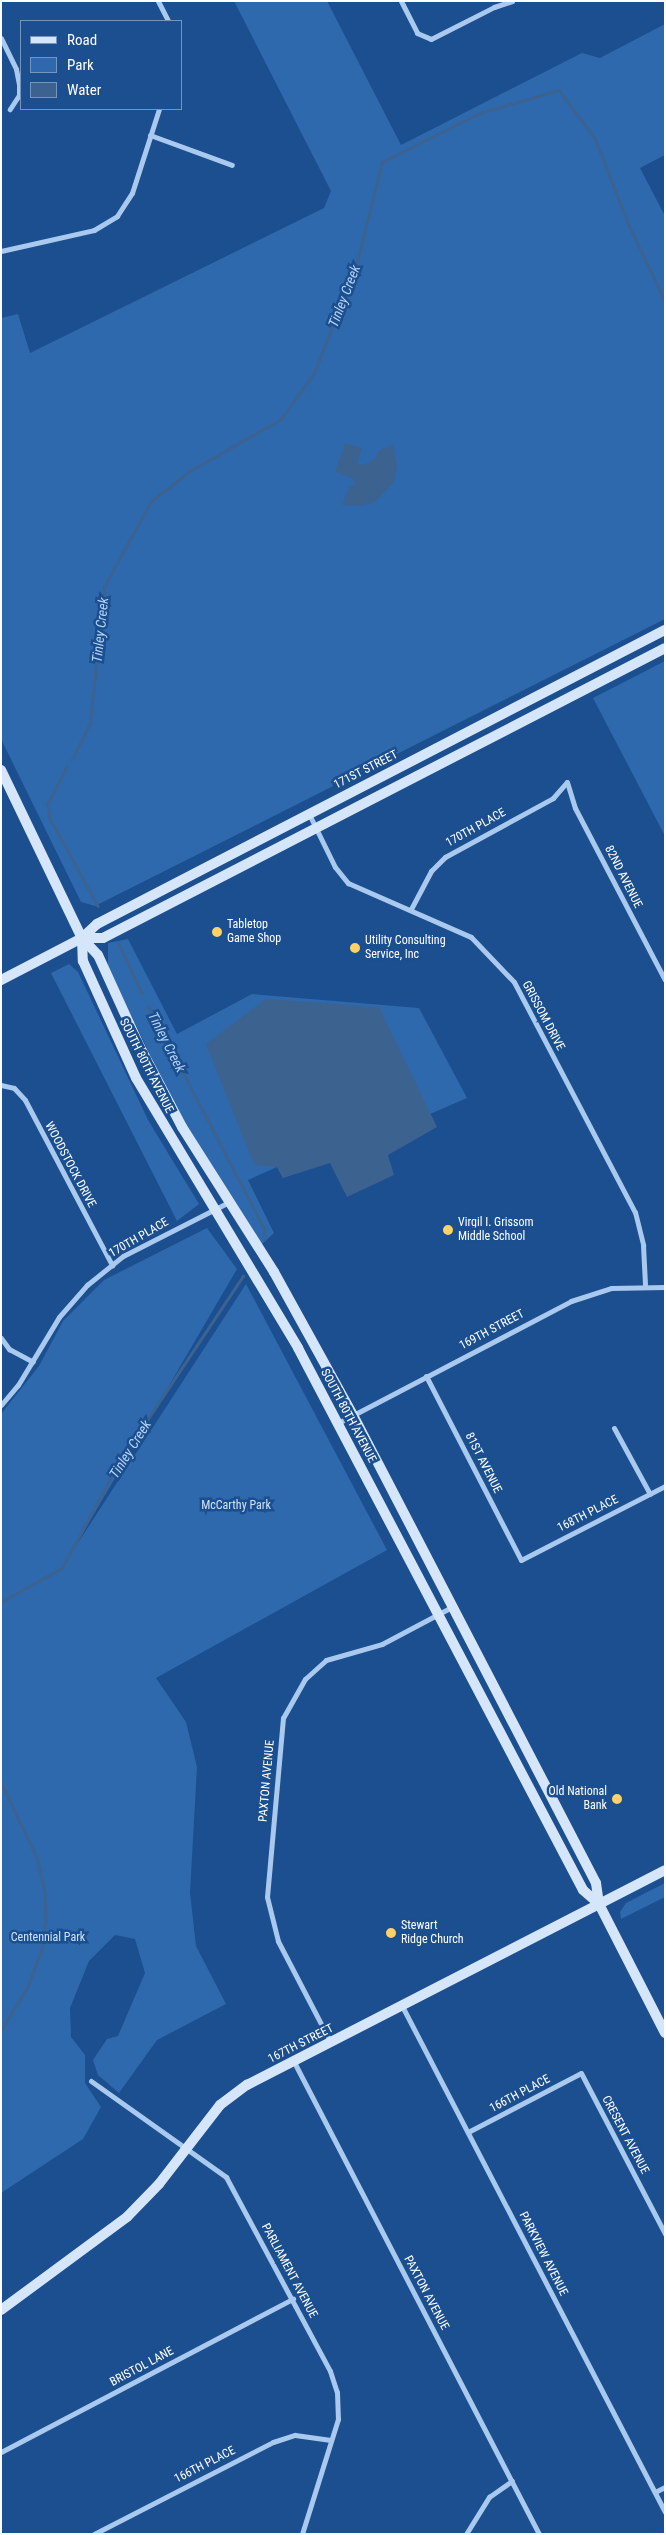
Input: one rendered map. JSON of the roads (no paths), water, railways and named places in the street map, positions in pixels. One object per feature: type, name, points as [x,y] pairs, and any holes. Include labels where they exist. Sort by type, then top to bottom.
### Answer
[{"type":"street","points":[[158,1],[168,20]]},
{"type":"street","points":[[401,1],[418,33],[424,37],[438,38],[494,7],[512,1]]},
{"type":"street","points":[[1,38],[16,69],[19,85],[19,95],[10,109]]},
{"type":"street","points":[[1,251],[94,230],[117,216],[132,193],[159,110]]},
{"type":"street","points":[[150,135],[232,165]]},
{"type":"street","name":"171ST STREET","points":[[1,980],[82,938],[97,924],[665,630]]},
{"type":"street","name":"171ST STREET","points":[[82,938],[103,938],[665,648]]},
{"type":"street","name":"SOUTH 80TH AVENUE","points":[[1,770],[82,938],[98,955],[140,1047],[182,1127],[274,1272],[352,1415],[596,1883],[599,1904],[665,2033]]},
{"type":"street","name":"170TH PLACE","points":[[411,910],[431,871],[446,857],[553,798],[568,782]]},
{"type":"street","name":"82ND AVENUE","points":[[568,782],[576,808],[665,980]]},
{"type":"street","name":"GRISSOM DRIVE","points":[[310,814],[335,867],[348,882],[368,894],[411,910],[471,937],[514,982],[635,1212],[643,1245],[645,1285]]},
{"type":"street","name":"SOUTH 80TH AVENUE","points":[[82,938],[83,961],[136,1078],[214,1211],[298,1348],[583,1890],[599,1904]]},
{"type":"street","name":"WOODSTOCK DRIVE","points":[[1,1085],[14,1088],[25,1100],[112,1265]]},
{"type":"street","name":"170TH PLACE","points":[[1,1405],[33,1362],[59,1317],[87,1285],[112,1265],[144,1244],[229,1202]]},
{"type":"street","name":"169TH STREET","points":[[338,1423],[571,1301],[611,1288],[645,1285],[665,1287]]},
{"type":"street","points":[[1,1338],[10,1349],[33,1362]]},
{"type":"street","name":"81ST AVENUE","points":[[426,1376],[521,1560]]},
{"type":"street","points":[[614,1428],[650,1494]]},
{"type":"street","name":"168TH PLACE","points":[[521,1560],[665,1486]]},
{"type":"street","name":"PAXTON AVENUE","points":[[331,2043],[278,1941],[267,1897],[284,1718],[289,1702],[305,1679],[326,1660],[382,1644],[452,1607]]},
{"type":"street","name":"167TH STREET","points":[[1,2310],[127,2217],[159,2184],[184,2147],[220,2105],[247,2085],[665,1870]]},
{"type":"street","name":"PARKVIEW AVENUE","points":[[402,2006],[665,2512]]},
{"type":"street","name":"PAXTON AVENUE","points":[[294,2062],[540,2534]]},
{"type":"street","name":"166TH PLACE","points":[[468,2132],[581,2073]]},
{"type":"street","name":"CRESENT AVENUE","points":[[581,2073],[665,2234]]},
{"type":"street","name":"PARLIAMENT AVENUE","points":[[90,2081],[226,2177],[292,2299],[337,2392],[338,2419],[302,2534]]},
{"type":"street","name":"BRISTOL LANE","points":[[1,2452],[292,2299]]},
{"type":"street","name":"166TH PLACE","points":[[94,2534],[273,2442],[295,2435],[331,2440]]},
{"type":"street","points":[[466,2534],[489,2497],[512,2481]]},
{"type":"street","points":[[655,2492],[665,2487]]},
{"type":"water","points":[[345,443],[362,448],[357,463],[363,465],[375,459],[378,451],[393,444],[397,466],[394,482],[374,503],[359,506],[342,505],[349,487],[355,484],[352,478],[335,472]]},
{"type":"water","points":[[266,999],[379,1007],[437,1127],[388,1155],[394,1175],[347,1197],[330,1163],[283,1178],[277,1167],[254,1165],[206,1044]]},
{"type":"waterway","name":"Tinley Creek","points":[[72,759],[90,723],[104,587],[151,501],[190,471],[281,419],[314,373],[355,270],[382,162],[480,113],[559,90],[595,138],[629,225],[665,301]]},
{"type":"waterway","name":"Tinley Creek","points":[[67,767],[48,804],[50,818],[98,906]]},
{"type":"waterway","name":"Tinley Creek","points":[[119,944],[142,993]]},
{"type":"waterway","name":"Tinley Creek","points":[[149,1007],[264,1228],[265,1239]]},
{"type":"waterway","name":"Tinley Creek","points":[[1,1602],[62,1568],[121,1459],[243,1276]]},
{"type":"waterway","points":[[1,1782],[37,1857],[45,1892],[46,1922],[42,1950],[28,1987],[1,2031]]},
{"type":"place","name":"Tabletop Game Shop","points":[[217,932]]},
{"type":"place","name":"Utility Consulting Service, Inc","points":[[355,948]]},
{"type":"place","name":"Virgil I. Grissom Middle School","points":[[448,1230]]},
{"type":"place","name":"Old National Bank","points":[[617,1799]]},
{"type":"place","name":"Stewart Ridge Church","points":[[391,1933]]},
{"type":"park label","name":"McCarthy Park","points":[[236,1506]]},
{"type":"park label","name":"Centennial Park","points":[[48,1938]]}]
